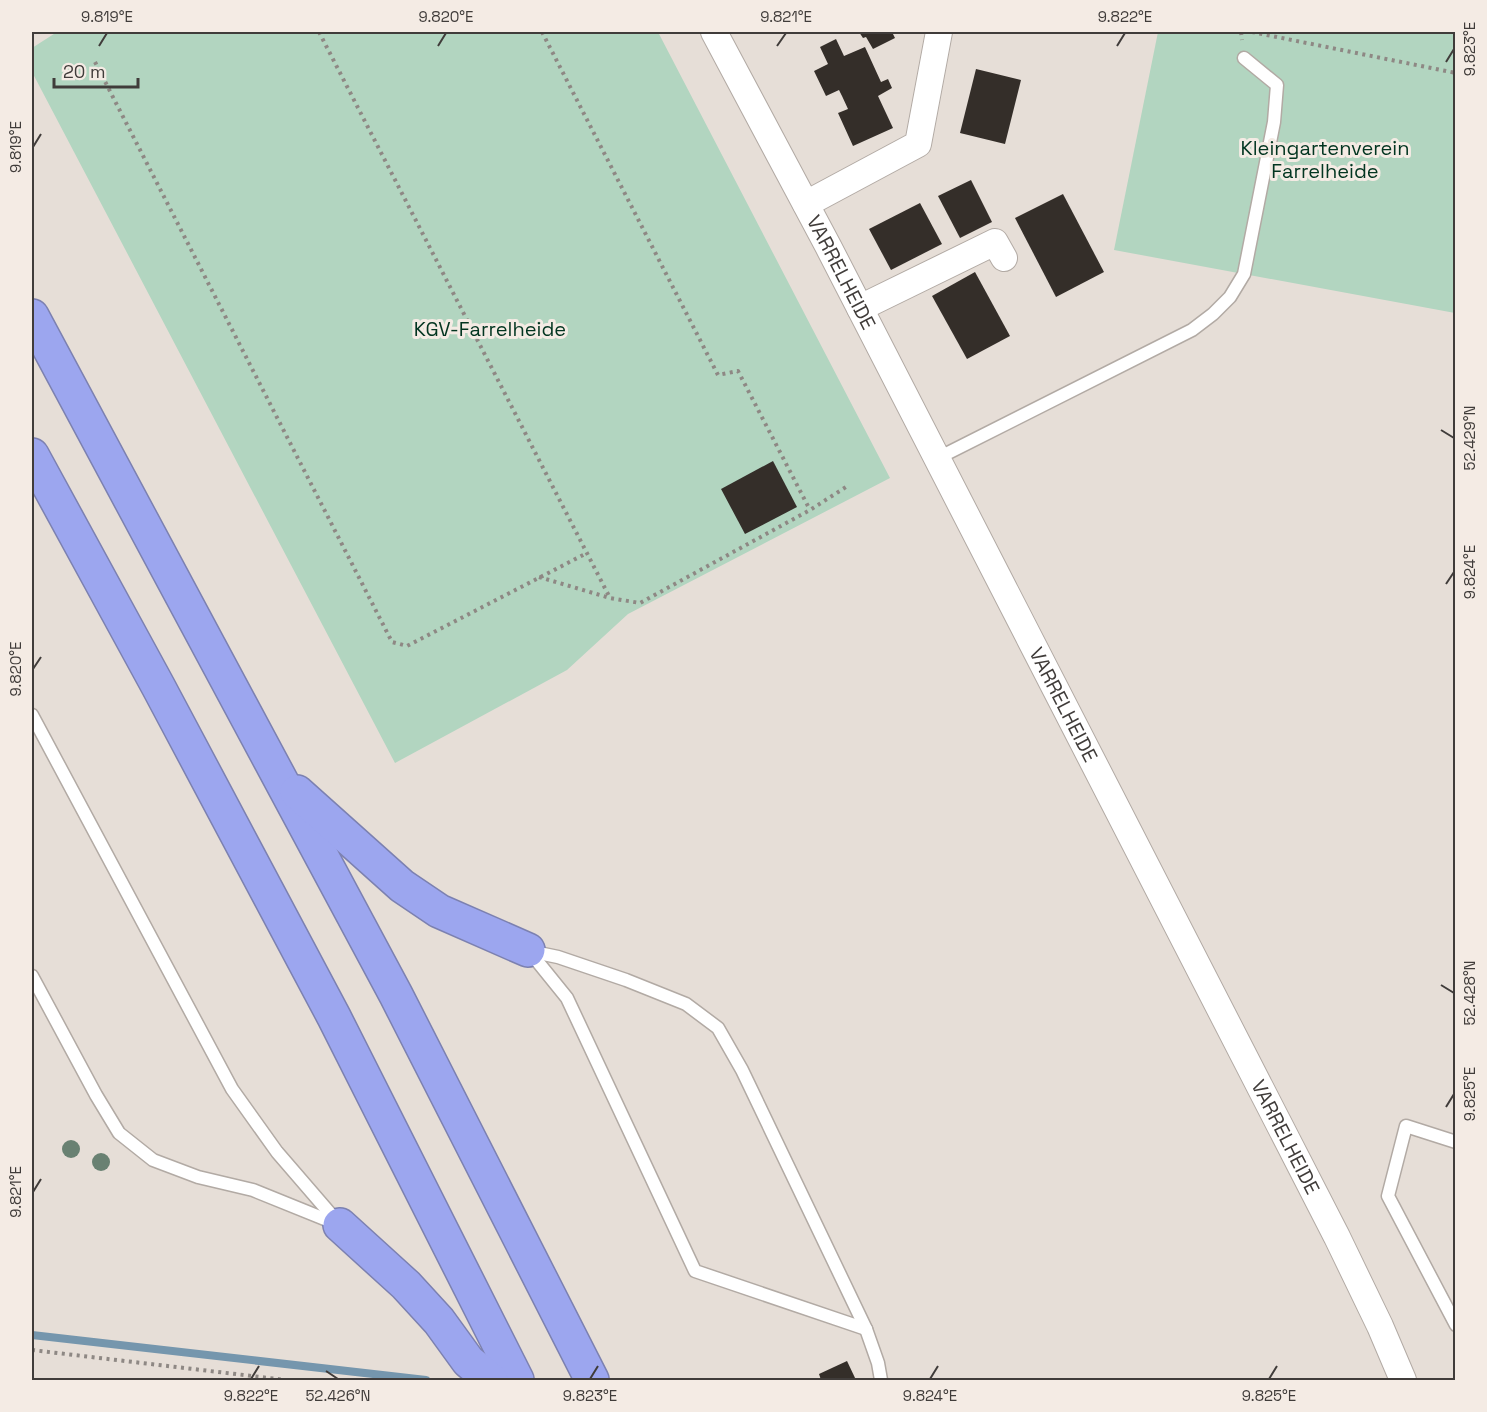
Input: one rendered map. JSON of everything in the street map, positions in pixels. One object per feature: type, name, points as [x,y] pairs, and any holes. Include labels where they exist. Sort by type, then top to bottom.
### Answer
[{"type":"highway","points":[[32,316],[401,1005],[592,1380]]},
{"type":"highway","points":[[32,455],[334,1017],[517,1380]]},
{"type":"highway","points":[[278,775],[402,886],[439,911],[528,950]]},
{"type":"highway","points":[[340,1226],[406,1285],[439,1321],[468,1361],[491,1380]]},
{"type":"street","name":"VARRELHEIDE","points":[[714,32],[806,204],[1337,1237],[1403,1380]]},
{"type":"street","points":[[806,204],[918,144],[939,32]]},
{"type":"street","points":[[860,309],[995,242],[1004,258]]},
{"type":"lane","points":[[936,459],[1192,330],[1230,297],[1244,274],[1274,122],[1277,85],[1244,58]]},
{"type":"lane","points":[[32,715],[232,1089],[277,1152],[340,1226]]},
{"type":"lane","points":[[528,950],[567,998],[695,1271],[866,1329]]},
{"type":"lane","points":[[528,950],[558,957],[626,980],[686,1005],[718,1028],[742,1070],[866,1329],[878,1363],[881,1380]]},
{"type":"lane","points":[[32,976],[119,1133],[153,1160],[198,1178],[254,1190],[340,1226]]},
{"type":"lane","points":[[1455,1142],[1406,1126],[1388,1196],[1455,1325]]},
{"type":"path","points":[[319,32],[610,598]]},
{"type":"path","points":[[542,32],[718,375],[738,371],[810,510]]},
{"type":"path","points":[[1251,32],[1455,73]]},
{"type":"path","points":[[95,62],[392,642],[407,646],[587,553]]},
{"type":"path","points":[[539,577],[610,598],[640,603],[810,510],[846,487]]},
{"type":"path","points":[[32,1350],[286,1380]]},
{"type":"green space","name":"KGV-Farrelheide","points":[[57,32],[658,32],[890,478],[628,614],[567,670],[395,763],[32,72],[32,48]]},
{"type":"green space","name":"Kleingartenverein Farrelheide","points":[[1158,32],[1455,32],[1455,313],[1114,250]]},
{"type":"building","points":[[859,32],[892,32],[895,38],[873,49],[866,37],[863,38]]},
{"type":"building","points":[[836,39],[844,56],[865,47],[881,82],[888,79],[892,88],[878,96],[893,128],[853,146],[838,113],[848,109],[839,90],[826,96],[814,71],[828,64],[820,47]]},
{"type":"building","points":[[976,69],[1021,80],[1005,144],[960,133]]},
{"type":"building","points":[[971,180],[992,222],[960,238],[938,196]]},
{"type":"building","points":[[1063,194],[1104,272],[1056,297],[1015,218]]},
{"type":"building","points":[[920,203],[942,244],[891,270],[869,229]]},
{"type":"building","points":[[975,272],[1010,336],[967,359],[932,296]]},
{"type":"building","points":[[773,461],[797,507],[745,534],[721,489]]},
{"type":"building","points":[[847,1361],[856,1380],[821,1380],[819,1374]]},
{"type":"waterway","points":[[32,1335],[426,1380]]}]
